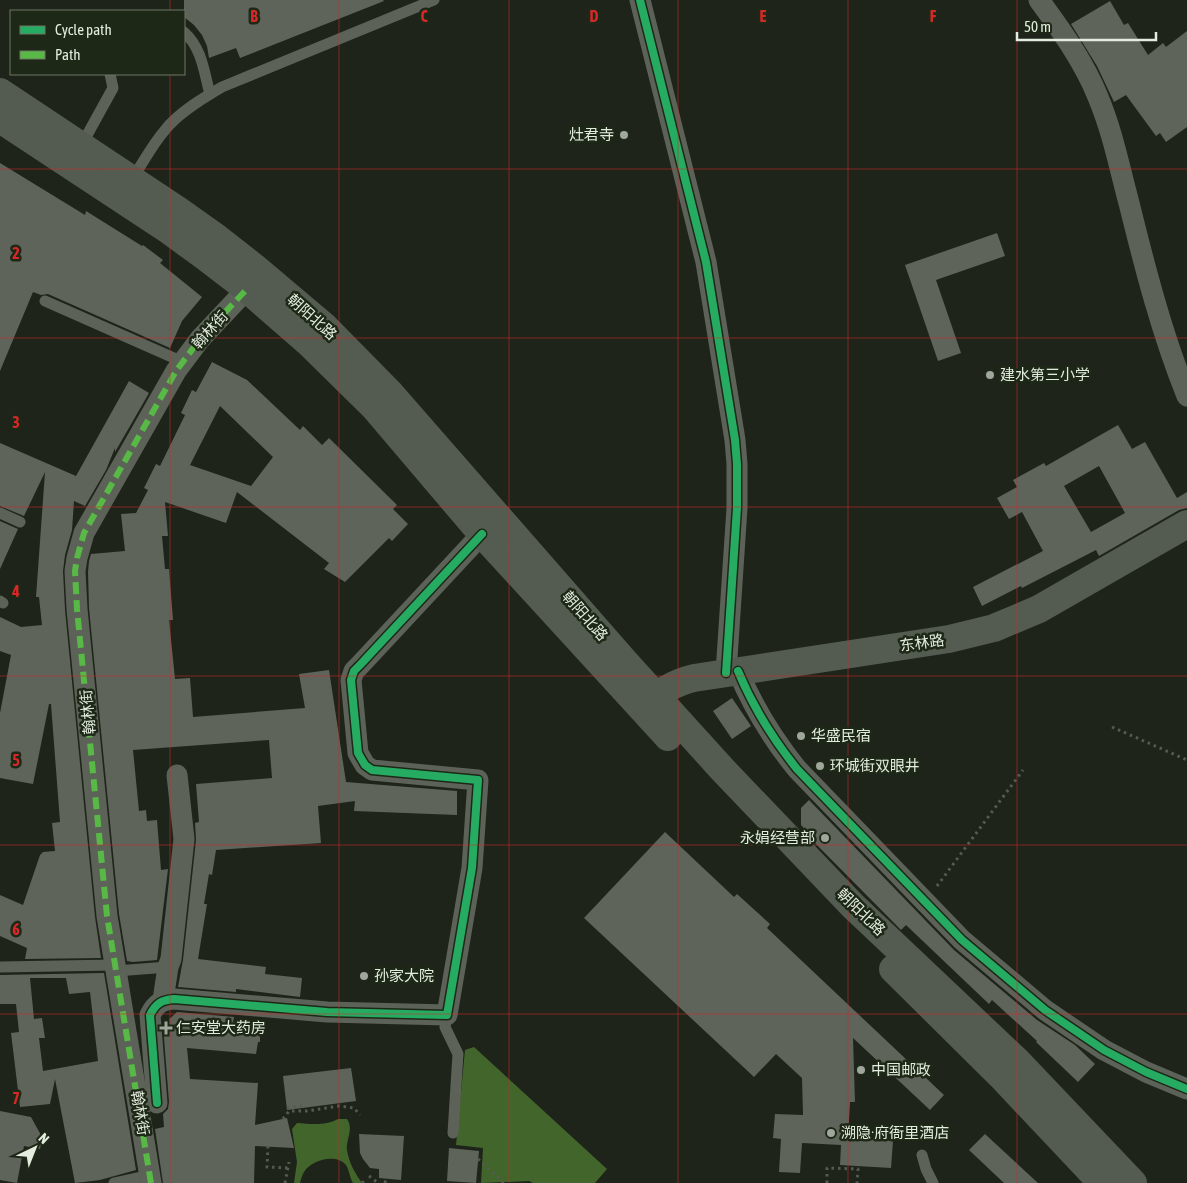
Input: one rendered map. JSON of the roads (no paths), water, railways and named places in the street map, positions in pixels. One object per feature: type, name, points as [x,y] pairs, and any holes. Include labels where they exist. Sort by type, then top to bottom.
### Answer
[{"type":"main road","name":"朝阳北路","points":[[0,92],[132,179],[217,238],[325,328],[390,392],[648,702],[842,918],[1001,1076],[1102,1183]]},
{"type":"main road","name":"朝阳北路","points":[[0,119],[166,229],[248,289],[310,344],[374,407],[482,534],[648,702],[722,769],[853,906],[1018,1061],[1133,1183]]},
{"type":"main road","name":"东林路","points":[[648,702],[680,681],[804,660],[949,639],[994,628],[1039,609],[1187,524]]},
{"type":"street","points":[[640,0],[706,262],[735,440],[737,508],[732,672],[761,720],[797,770],[962,940],[989,964],[1074,1031],[1125,1061],[1187,1089]]},
{"type":"street","points":[[1039,0],[1086,71],[1108,122],[1147,275],[1187,396]]},
{"type":"street","name":"翰林街","points":[[151,1179],[107,916],[76,609],[77,558],[84,533],[176,371],[200,340],[248,289]]},
{"type":"street","points":[[157,1103],[150,1015],[153,1009],[163,1000],[174,999],[327,1012],[447,1015],[472,868],[478,780],[372,770],[365,765],[358,753],[350,680],[354,671],[482,534]]},
{"type":"street","points":[[163,1000],[171,959],[184,839],[177,775]]},
{"type":"lane","points":[[132,179],[165,128],[210,94],[222,87],[434,0]]},
{"type":"lane","points":[[185,33],[196,45],[200,54],[210,94]]},
{"type":"lane","points":[[81,146],[113,88],[110,75]]},
{"type":"lane","points":[[45,300],[183,362]]},
{"type":"lane","points":[[0,513],[20,522]]},
{"type":"lane","points":[[0,967],[168,967]]},
{"type":"lane","points":[[447,1015],[445,1027],[458,1054],[453,1132]]},
{"type":"lane","points":[[922,1155],[933,1183]]},
{"type":"lane","points":[[114,1183],[151,1179]]},
{"type":"place","name":"灶君寺","points":[[624,135]]},
{"type":"place","name":"建水第三小学","points":[[990,375]]},
{"type":"place","name":"华盛民宿","points":[[801,736]]},
{"type":"place","name":"环城街双眼井","points":[[820,766]]},
{"type":"place","name":"永娟经营部","points":[[825,838]]},
{"type":"place","name":"孙家大院","points":[[364,976]]},
{"type":"place","name":"仁安堂大药房","points":[[166,1028]]},
{"type":"place","name":"中国邮政","points":[[861,1070]]},
{"type":"place","name":"溯隐·府衙里酒店","points":[[831,1133]]}]
